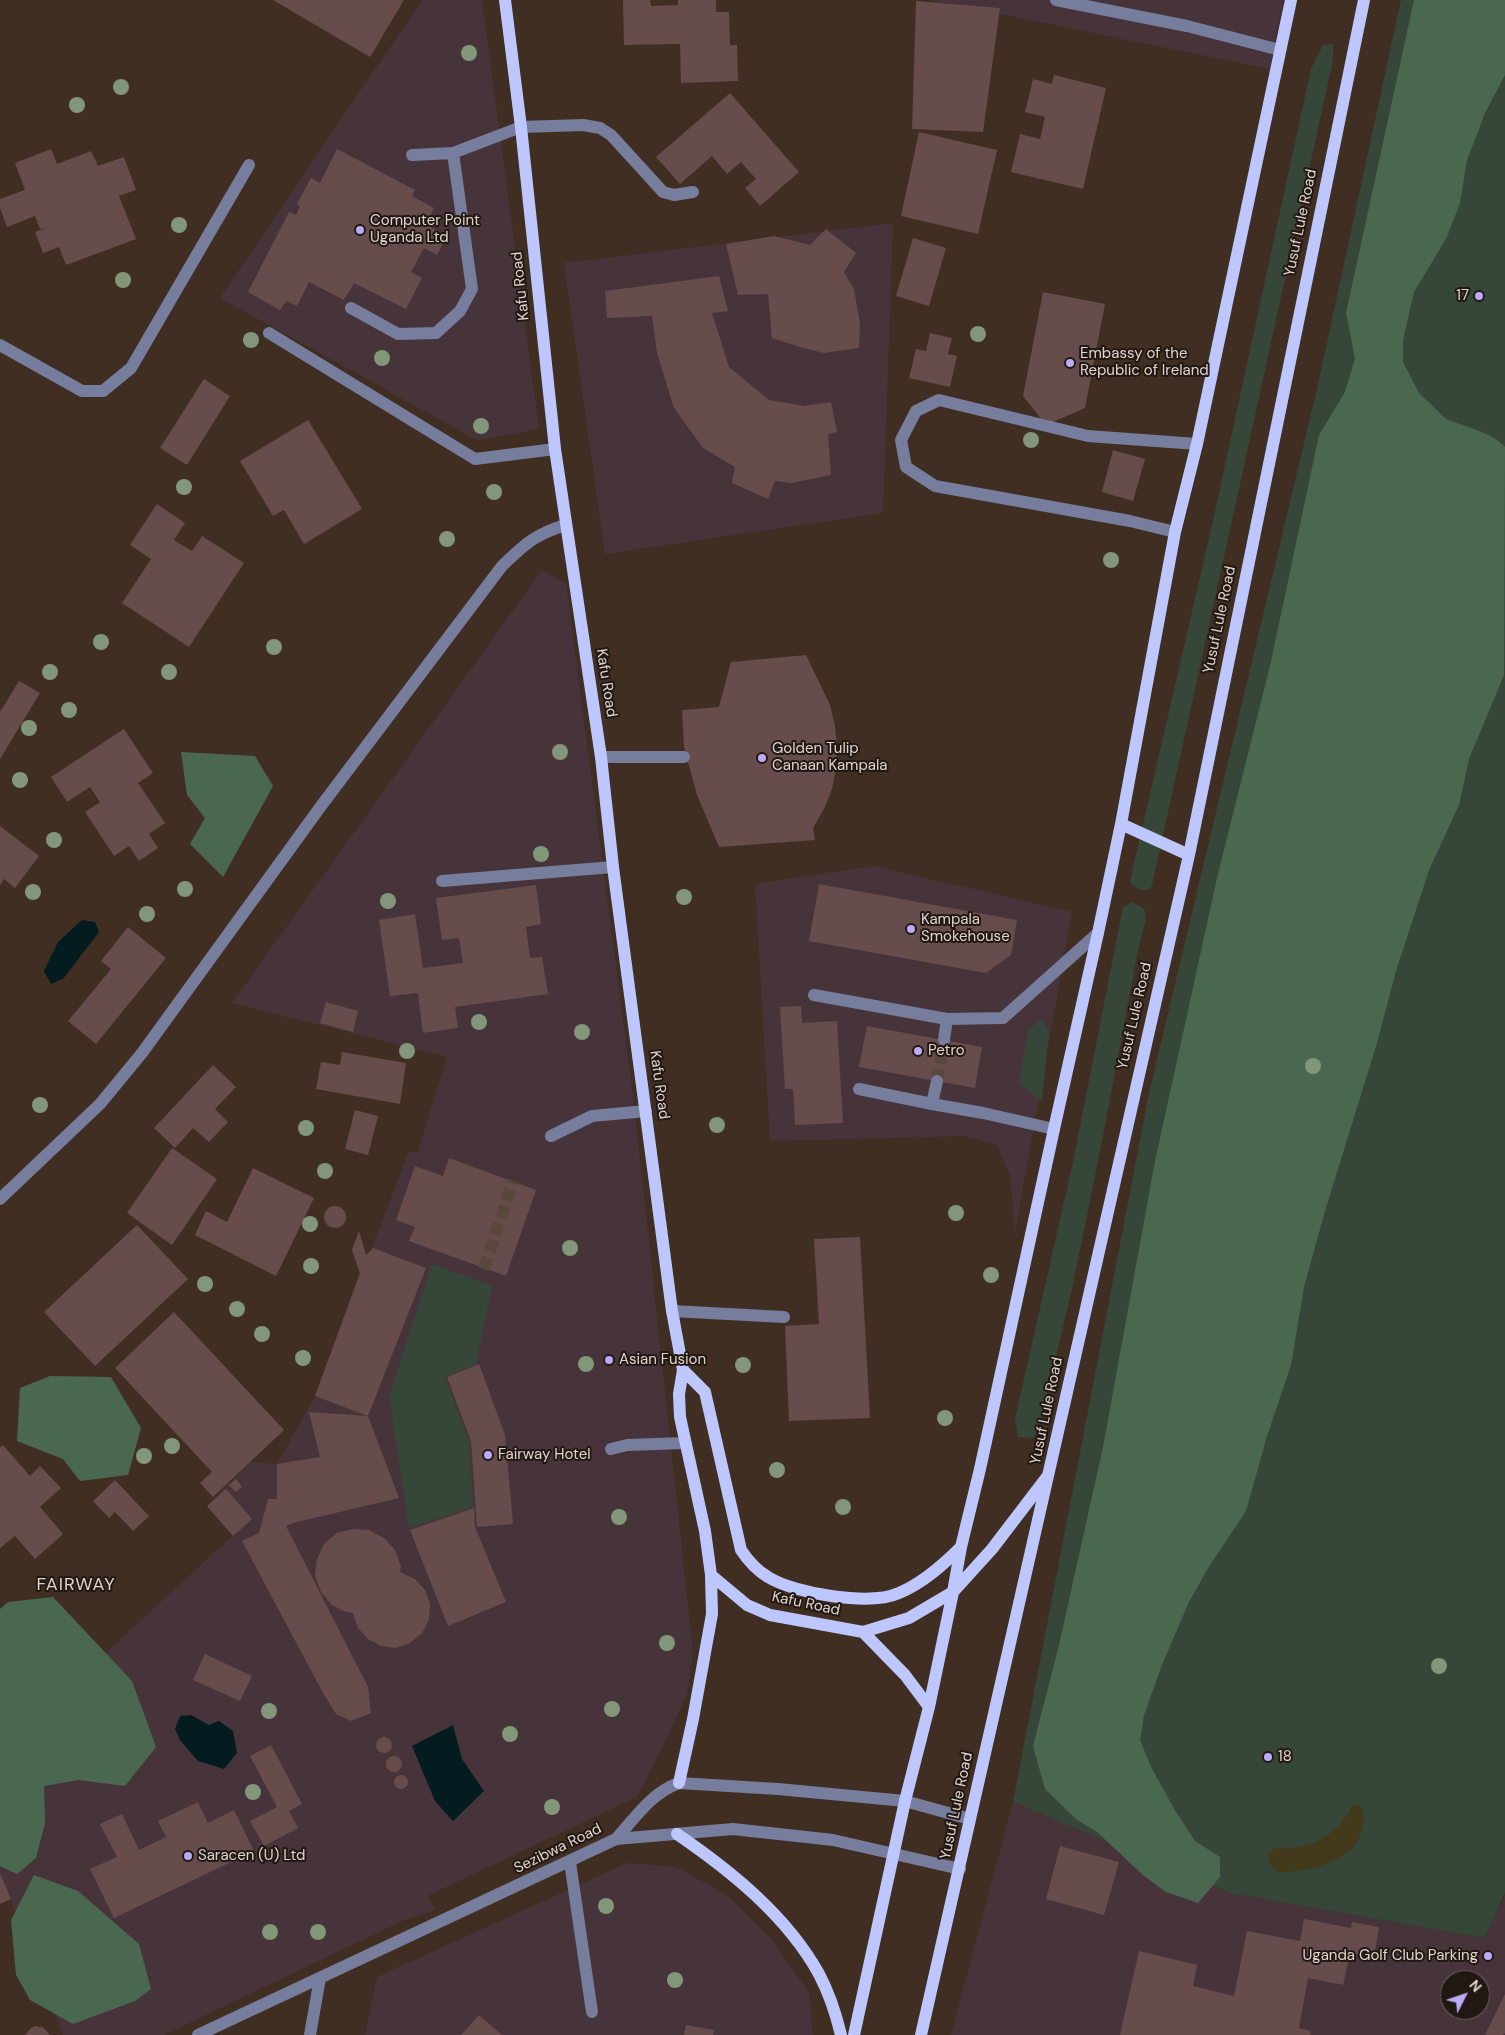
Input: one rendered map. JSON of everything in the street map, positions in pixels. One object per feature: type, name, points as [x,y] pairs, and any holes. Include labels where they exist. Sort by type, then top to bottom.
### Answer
[{"type":"main road","name":"Kafu Road","points":[[505,0],[521,127],[555,449],[601,757],[613,867],[672,1311],[683,1370],[680,1417],[705,1531],[711,1575],[747,1605],[770,1615],[863,1632],[909,1618],[953,1592],[992,1549],[1049,1475]]},
{"type":"main road","points":[[854,2035],[893,1853],[929,1707],[961,1547],[978,1478],[1098,933],[1121,824],[1175,532],[1196,444],[1291,0]]},
{"type":"main road","name":"Yusuf Lule Road","points":[[921,2035],[1188,855],[1364,0]]},
{"type":"main road","points":[[1121,824],[1188,855]]},
{"type":"main road","name":"Kafu Road","points":[[683,1370],[706,1392],[741,1550],[752,1565],[770,1578],[793,1588],[823,1594],[873,1599],[898,1594],[921,1582],[944,1564],[961,1547]]},
{"type":"main road","points":[[679,1784],[695,1711],[712,1614],[711,1575]]},
{"type":"main road","points":[[863,1632],[905,1675],[929,1707]]},
{"type":"main road","points":[[677,1834],[710,1856],[784,1925],[803,1949],[819,1975],[836,2014],[841,2035]]},
{"type":"street","points":[[1056,0],[1187,26],[1280,50]]},
{"type":"street","points":[[412,155],[453,153],[521,127],[583,125],[600,128],[611,135],[663,192],[674,195],[693,192]]},
{"type":"street","points":[[351,308],[398,334],[436,333],[460,312],[472,289],[453,153]]},
{"type":"street","points":[[0,345],[82,392],[103,391],[132,368],[249,165]]},
{"type":"street","points":[[270,333],[475,459],[555,449]]},
{"type":"street","points":[[1175,532],[1130,520],[935,486],[906,467],[901,440],[916,412],[939,400],[1088,436],[1196,444]]},
{"type":"street","points":[[0,1199],[100,1104],[142,1053],[322,806],[502,566],[526,543],[543,532],[566,525]]},
{"type":"street","points":[[601,757],[684,757]]},
{"type":"street","points":[[442,881],[613,867]]},
{"type":"street","points":[[814,995],[947,1019],[1003,1018],[1098,933]]},
{"type":"street","points":[[944,1040],[947,1019]]},
{"type":"street","points":[[932,1104],[937,1081]]},
{"type":"street","points":[[859,1089],[1054,1129]]},
{"type":"street","points":[[551,1136],[592,1116],[646,1111]]},
{"type":"street","points":[[672,1311],[784,1317]]},
{"type":"street","points":[[611,1449],[627,1445],[685,1443]]},
{"type":"street","points":[[616,1839],[653,1797],[666,1788],[679,1784],[778,1789],[905,1801],[970,1819]]},
{"type":"street","name":"Sezibwa Road","points":[[198,2035],[616,1839],[733,1829],[833,1840],[960,1869]]},
{"type":"street","points":[[570,1862],[592,2012]]},
{"type":"street","points":[[310,2035],[320,1978]]},
{"type":"shaded area","points":[[422,0],[482,0],[539,429],[477,440],[220,298]]},
{"type":"shaded area","points":[[932,0],[1283,0],[1270,69]]},
{"type":"shaded area","points":[[893,223],[883,513],[605,554],[564,263]]},
{"type":"shaded area","points":[[542,570],[566,584],[634,1104],[693,1652],[687,1694],[637,1797],[427,1896],[436,1909],[402,1921],[164,2035],[63,2035],[0,1873],[0,1751],[232,1536],[207,1506],[251,1462],[277,1464],[315,1396],[409,1151],[417,1154],[447,1057],[232,1003]]},
{"type":"shaded area","points":[[873,866],[1072,912],[1015,1233],[1010,1175],[997,1145],[964,1136],[770,1141],[755,884]]},
{"type":"shaded area","points":[[1013,1802],[1230,1893],[1483,1938],[1505,1895],[1505,2035],[951,2035]]},
{"type":"shaded area","points":[[627,1863],[676,1867],[727,1895],[773,1941],[809,1993],[813,2035],[365,2035],[377,1977]]},
{"type":"green space","points":[[1401,0],[1505,0],[1505,1893],[1484,1938],[1230,1893],[1013,1802],[1149,1093],[1317,389]]},
{"type":"green space","points":[[1414,0],[1505,0],[1505,75],[1485,113],[1467,160],[1460,203],[1447,237],[1414,292],[1403,340],[1403,362],[1419,393],[1446,419],[1482,432],[1496,439],[1505,447],[1504,675],[1469,759],[1459,805],[1429,870],[1396,971],[1377,1043],[1325,1211],[1304,1287],[1291,1365],[1267,1436],[1246,1511],[1208,1568],[1188,1604],[1162,1665],[1144,1715],[1140,1740],[1151,1767],[1176,1812],[1195,1841],[1220,1857],[1220,1877],[1198,1903],[1166,1892],[1144,1876],[1096,1831],[1077,1820],[1045,1789],[1033,1746],[1059,1645],[1103,1447],[1155,1161],[1217,878],[1270,666],[1319,435],[1345,392],[1355,359],[1346,313]]},
{"type":"green space","points":[[1333,44],[1333,60],[1152,885],[1150,889],[1141,890],[1132,885],[1130,881],[1212,525],[1311,69],[1323,45]]},
{"type":"green space","points":[[181,752],[255,756],[273,786],[223,877],[190,844],[205,818],[187,795]]},
{"type":"green space","points":[[1133,902],[1144,909],[1146,918],[1137,955],[1072,1289],[1041,1419],[1034,1438],[1018,1437],[1015,1419],[1073,1162],[1123,907]]},
{"type":"green space","points":[[1041,1019],[1049,1031],[1042,1101],[1019,1084],[1028,1031]]},
{"type":"green space","points":[[432,1264],[492,1286],[476,1364],[445,1377],[469,1441],[473,1507],[409,1528],[389,1396]]},
{"type":"green space","points":[[50,1376],[111,1377],[141,1428],[128,1475],[80,1481],[63,1459],[17,1441],[20,1388]]},
{"type":"green space","points":[[53,1597],[132,1681],[156,1747],[125,1786],[79,1780],[44,1786],[45,1823],[36,1858],[17,1874],[0,1866],[0,1609],[8,1602]]},
{"type":"green space","points":[[34,1875],[78,1891],[139,1944],[151,1989],[135,2001],[73,2024],[30,2000],[16,1975],[11,1920]]},
{"type":"sand","points":[[1357,1805],[1363,1810],[1363,1826],[1358,1840],[1349,1851],[1337,1859],[1308,1869],[1278,1872],[1270,1865],[1268,1855],[1272,1849],[1296,1848],[1321,1839],[1343,1821],[1352,1806]]},
{"type":"water","points":[[82,920],[95,922],[99,932],[63,979],[51,984],[44,971],[58,942]]},
{"type":"water","points":[[191,1715],[209,1725],[219,1721],[233,1731],[237,1753],[224,1769],[198,1761],[180,1740],[175,1729],[180,1716]]},
{"type":"water","points":[[453,1725],[462,1759],[484,1791],[453,1821],[435,1801],[412,1746]]},
{"type":"building","points":[[273,0],[404,0],[370,57]]},
{"type":"building","points":[[623,0],[650,0],[651,6],[678,5],[678,0],[716,0],[716,12],[729,12],[730,45],[737,45],[738,81],[681,83],[680,44],[624,45]]},
{"type":"building","points":[[916,1],[1000,8],[983,132],[912,129]]},
{"type":"building","points":[[1054,75],[1106,88],[1083,189],[1011,172],[1020,134],[1040,139],[1045,117],[1025,112],[1033,79],[1052,84]]},
{"type":"building","points":[[730,93],[799,172],[760,206],[745,188],[756,179],[741,162],[727,174],[712,156],[680,184],[656,157]]},
{"type":"building","points":[[919,132],[997,150],[978,234],[901,216]]},
{"type":"building","points":[[51,149],[57,164],[91,151],[98,166],[124,157],[136,190],[119,196],[136,239],[66,265],[59,247],[43,253],[35,232],[48,227],[40,229],[35,216],[7,227],[0,208],[0,199],[25,190],[15,163]]},
{"type":"building","points":[[337,149],[415,190],[412,196],[434,208],[426,225],[447,236],[437,255],[424,248],[411,272],[422,278],[406,309],[354,283],[344,300],[309,282],[297,306],[286,301],[280,310],[248,292],[289,212],[296,215],[300,206],[297,204],[311,178],[320,183]]},
{"type":"building","points":[[826,229],[856,253],[844,272],[854,289],[860,324],[859,348],[824,353],[772,338],[768,294],[738,295],[726,244],[774,236],[810,245]]},
{"type":"building","points":[[913,238],[946,248],[929,306],[896,296]]},
{"type":"building","points":[[719,276],[728,311],[712,313],[729,367],[769,400],[804,406],[831,402],[837,432],[828,434],[831,475],[791,483],[775,481],[768,499],[732,483],[735,467],[703,448],[674,408],[657,353],[652,316],[607,318],[605,291]]},
{"type":"building","points":[[1043,292],[1105,304],[1085,408],[1046,425],[1023,396]]},
{"type":"building","points":[[930,333],[952,338],[948,354],[957,356],[950,387],[909,378],[916,349],[926,351]]},
{"type":"building","points":[[204,379],[230,396],[187,465],[160,448]]},
{"type":"building","points":[[308,420],[362,509],[304,544],[284,510],[273,516],[240,461]]},
{"type":"building","points":[[1113,450],[1145,459],[1133,501],[1102,492]]},
{"type":"building","points":[[157,504],[185,523],[174,540],[192,551],[202,536],[244,563],[189,647],[122,603],[151,559],[130,545]]},
{"type":"building","name":"Golden Tulip Canaan Kampala","points":[[806,655],[830,705],[837,747],[832,789],[824,809],[813,828],[815,840],[719,847],[697,795],[684,747],[682,710],[719,707],[731,662]]},
{"type":"building","points":[[19,681],[40,693],[0,759],[0,712]]},
{"type":"building","points":[[124,729],[153,773],[138,783],[165,823],[149,834],[158,848],[139,861],[129,846],[114,856],[85,812],[100,802],[90,787],[67,802],[51,777]]},
{"type":"building","points":[[0,826],[39,856],[15,888],[4,879],[0,885]]},
{"type":"building","points":[[819,884],[1017,920],[1011,955],[986,973],[809,941]]},
{"type":"building","points":[[536,885],[541,924],[526,927],[530,958],[542,957],[548,994],[455,1007],[458,1028],[423,1033],[418,993],[390,996],[379,920],[415,914],[423,968],[463,963],[459,938],[442,940],[436,898]]},
{"type":"building","points":[[128,927],[166,958],[96,1044],[68,1021],[111,969],[101,961]]},
{"type":"building","points":[[326,1002],[358,1011],[353,1032],[320,1023]]},
{"type":"building","points":[[801,1006],[802,1023],[837,1021],[843,1123],[795,1125],[793,1089],[785,1089],[780,1007]]},
{"type":"building","points":[[867,1026],[982,1047],[975,1088],[859,1067]]},
{"type":"building","points":[[342,1052],[406,1063],[400,1104],[316,1089],[321,1062],[340,1065]]},
{"type":"building","points":[[213,1065],[236,1087],[215,1109],[228,1122],[209,1142],[193,1128],[175,1148],[154,1128]]},
{"type":"building","points":[[355,1110],[378,1116],[368,1155],[345,1149]]},
{"type":"building","points":[[172,1148],[217,1179],[172,1245],[127,1213]]},
{"type":"building","points":[[449,1158],[536,1190],[506,1276],[409,1241],[415,1227],[396,1220],[415,1166],[443,1176]]},
{"type":"building","points":[[253,1168],[314,1198],[276,1276],[195,1235],[206,1211],[227,1222]]},
{"type":"building","points":[[335,1206],[343,1209],[346,1217],[343,1225],[335,1228],[327,1225],[324,1217],[327,1209]]},
{"type":"building","points":[[137,1225],[188,1279],[95,1366],[44,1312]]},
{"type":"building","points":[[359,1231],[366,1255],[373,1248],[426,1268],[368,1416],[315,1396],[360,1273],[352,1250]]},
{"type":"building","points":[[860,1237],[870,1418],[789,1421],[785,1326],[819,1324],[814,1239]]},
{"type":"building","points":[[174,1312],[284,1430],[213,1497],[200,1483],[212,1472],[115,1368]]},
{"type":"building","points":[[479,1364],[505,1435],[513,1524],[477,1527],[471,1441],[447,1377]]},
{"type":"building","points":[[309,1412],[368,1416],[399,1498],[286,1526],[368,1687],[371,1713],[351,1721],[336,1714],[323,1693],[242,1541],[259,1533],[268,1499],[277,1499],[277,1464],[320,1457]]},
{"type":"building","points":[[3,1445],[30,1476],[40,1466],[61,1488],[40,1507],[63,1534],[35,1559],[15,1536],[0,1548],[0,1447]]},
{"type":"building","points":[[236,1479],[242,1487],[236,1492],[229,1485]]},
{"type":"building","points":[[115,1480],[149,1516],[133,1531],[115,1512],[109,1518],[93,1501]]},
{"type":"building","points":[[226,1489],[252,1519],[233,1536],[207,1506]]},
{"type":"building","points":[[474,1508],[475,1527],[506,1602],[448,1626],[410,1530]]},
{"type":"building","points":[[353,1529],[369,1530],[384,1538],[395,1550],[401,1566],[400,1572],[415,1579],[425,1590],[430,1604],[429,1620],[422,1633],[410,1643],[396,1648],[381,1646],[368,1639],[358,1628],[353,1613],[346,1612],[332,1605],[321,1592],[315,1576],[317,1559],[324,1544],[337,1533]]},
{"type":"building","points":[[205,1654],[252,1676],[240,1701],[193,1680]]},
{"type":"building","points":[[381,1737],[387,1737],[392,1742],[390,1751],[381,1753],[376,1748],[376,1742]]},
{"type":"building","points":[[271,1745],[302,1804],[289,1811],[298,1828],[264,1846],[250,1821],[277,1807],[250,1756]]},
{"type":"building","points":[[394,1756],[400,1758],[402,1764],[400,1770],[394,1772],[388,1770],[386,1764],[388,1758]]},
{"type":"building","points":[[398,1775],[404,1775],[408,1782],[404,1789],[398,1789],[394,1785],[394,1779]]},
{"type":"building","points":[[198,1802],[208,1823],[234,1810],[254,1851],[114,1918],[90,1869],[117,1857],[100,1824],[122,1814],[139,1850],[166,1837],[158,1821]]},
{"type":"building","points":[[1060,1846],[1119,1862],[1104,1915],[1046,1899]]},
{"type":"building","points":[[0,1873],[11,1899],[0,1904]]},
{"type":"building","points":[[1304,1919],[1351,1928],[1352,1922],[1379,1927],[1374,1958],[1350,1953],[1343,1985],[1308,1978],[1299,2028],[1311,2031],[1310,2035],[1120,2035],[1139,1951],[1197,1965],[1193,1986],[1234,1996],[1247,1931],[1300,1941]]},
{"type":"building","points":[[1505,1994],[1505,2033],[1501,2035],[1485,2035]]},
{"type":"building","points":[[479,2015],[502,2035],[461,2035]]},
{"type":"building","points":[[686,2025],[714,2030],[713,2035],[684,2035]]},
{"type":"building","points":[[36,2026],[44,2028],[50,2035],[25,2035],[31,2028]]},
{"type":"tunnel","points":[[937,1081],[944,1040]]},
{"type":"tunnel","points":[[484,1269],[513,1181]]},
{"type":"place","name":"Computer Point Uganda Ltd","points":[[360,230]]},
{"type":"place","name":"17","points":[[1479,296]]},
{"type":"place","name":"Embassy of the Republic of Ireland","points":[[1070,363]]},
{"type":"place","name":"Golden Tulip Canaan Kampala","points":[[762,758]]},
{"type":"place","name":"Kampala Smokehouse","points":[[911,929]]},
{"type":"place","name":"Petro","points":[[918,1051]]},
{"type":"place","name":"Asian Fusion","points":[[609,1360]]},
{"type":"place","name":"Fairway Hotel","points":[[488,1455]]},
{"type":"place","name":"18","points":[[1268,1757]]},
{"type":"place","name":"Saracen (U) Ltd","points":[[188,1856]]},
{"type":"place","name":"Uganda Golf Club Parking","points":[[1488,1956]]},
{"type":"district","name":"FAIRWAY","points":[[76,1585]]}]
